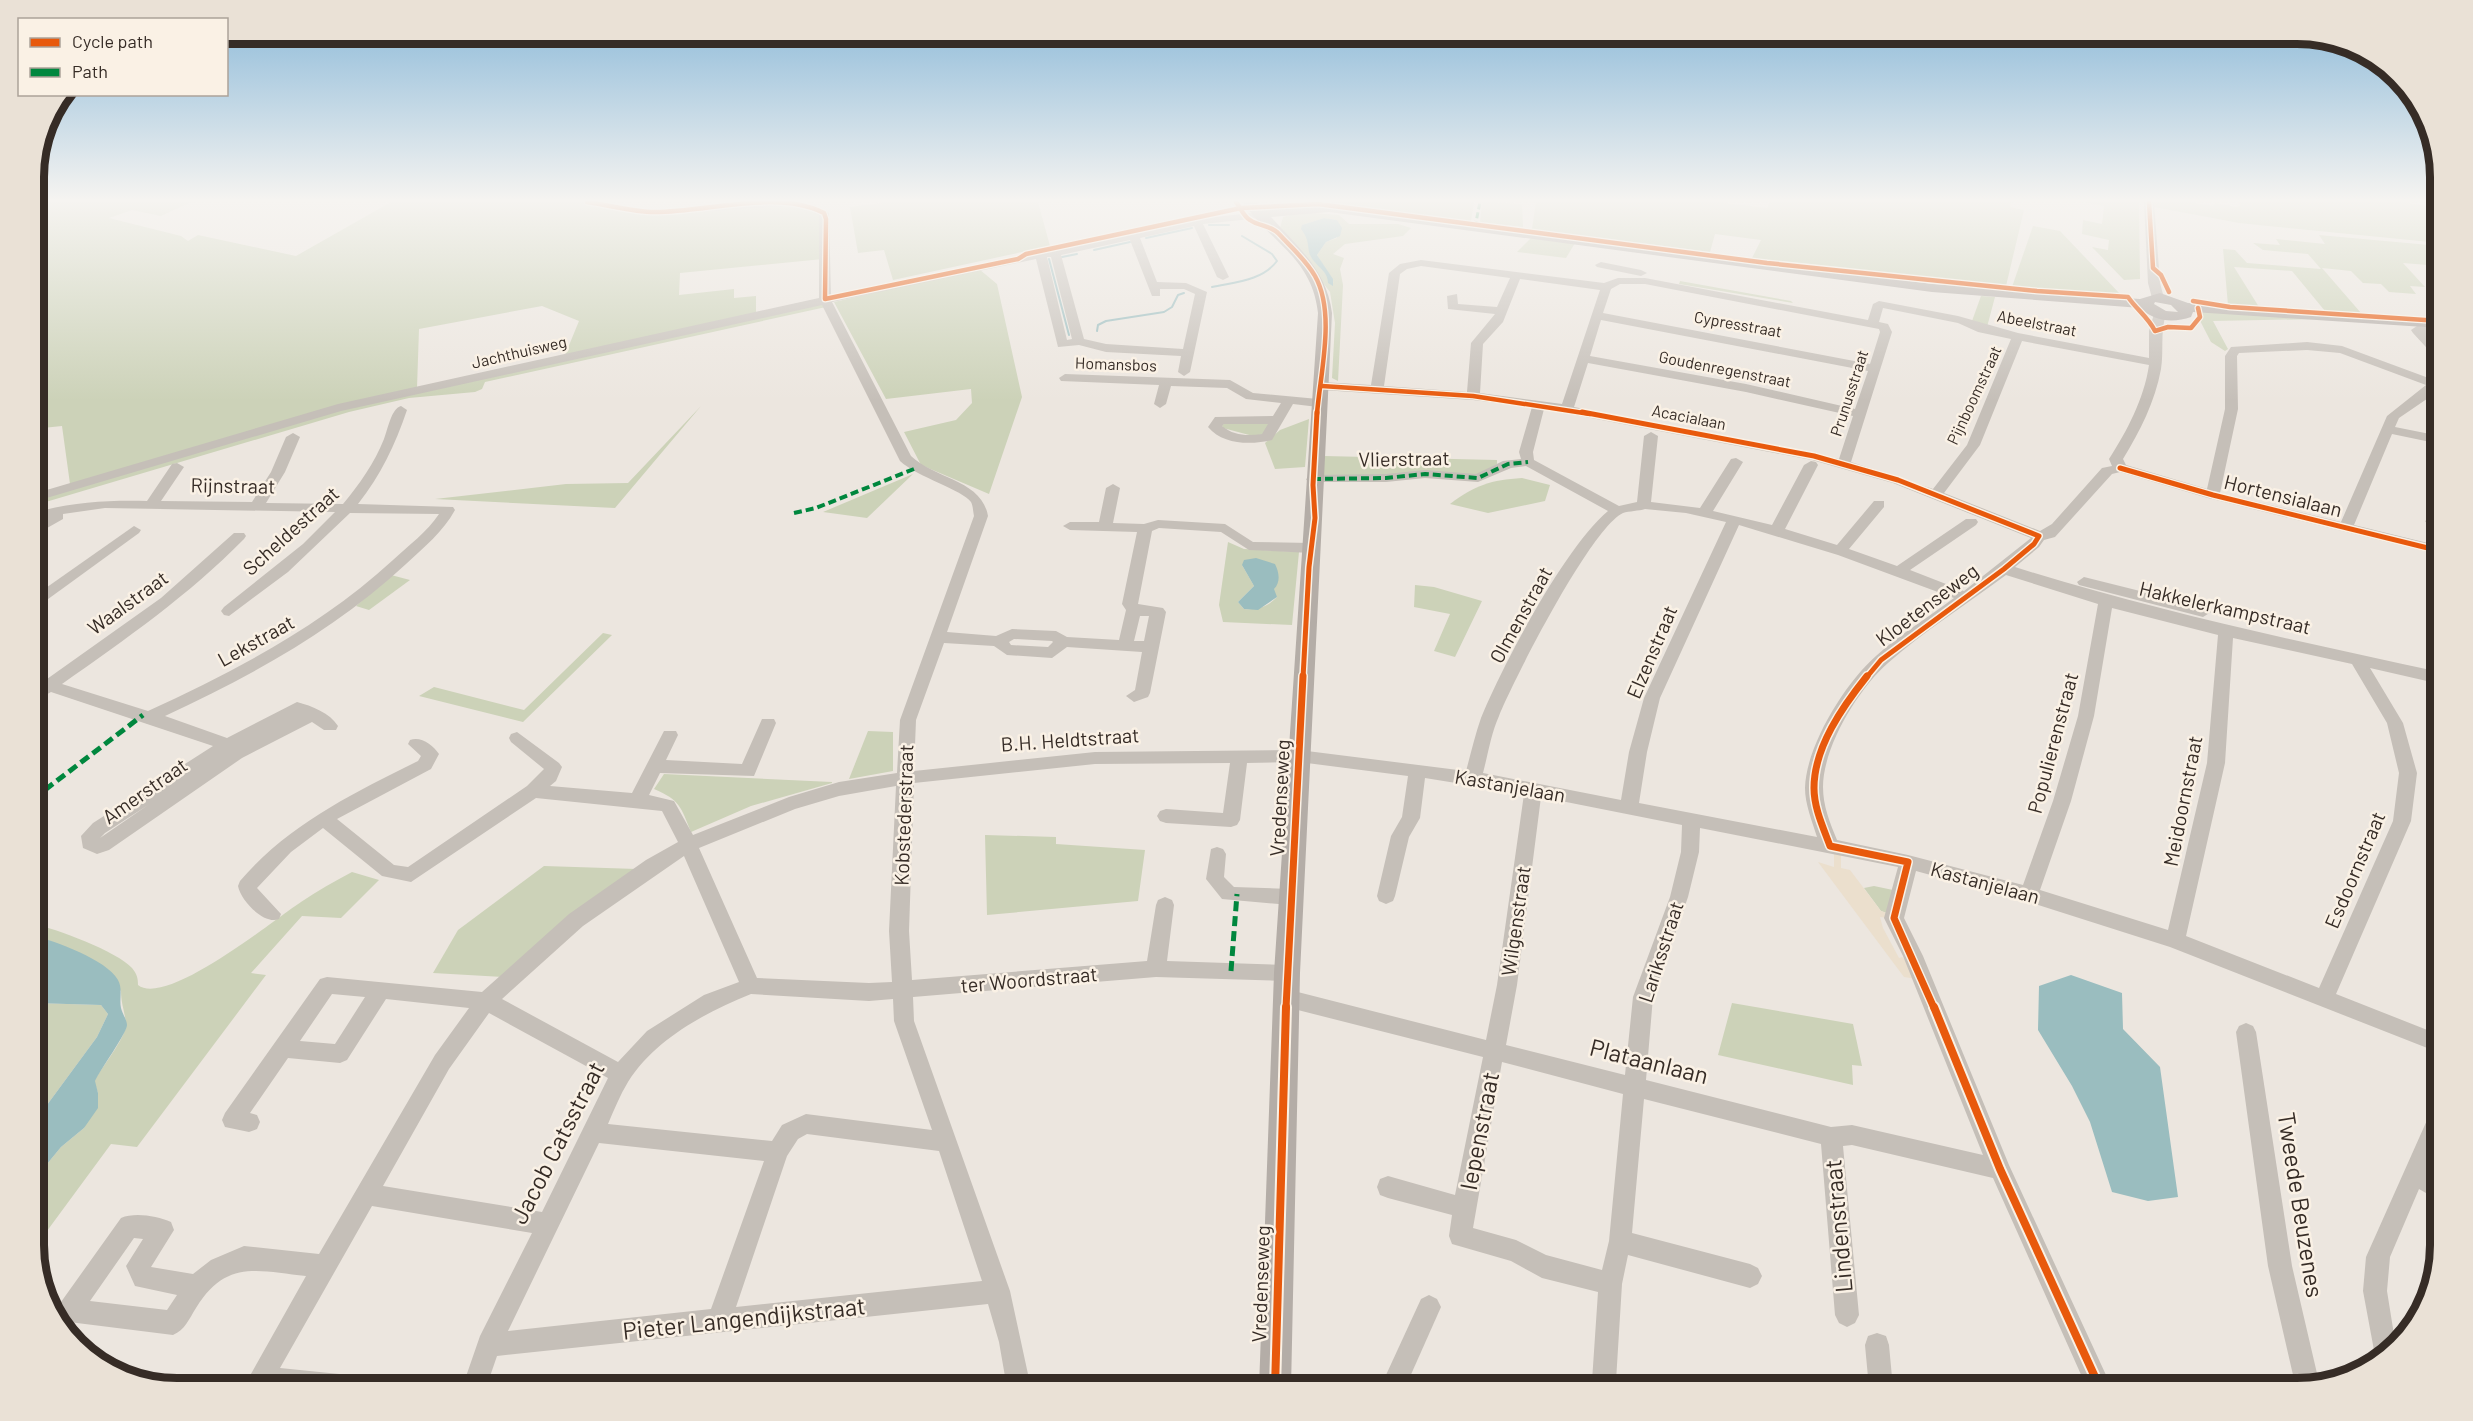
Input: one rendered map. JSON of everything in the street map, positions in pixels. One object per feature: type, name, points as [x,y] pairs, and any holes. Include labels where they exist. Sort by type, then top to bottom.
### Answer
[{"type":"main road","name":"Vredenseweg","points":[[1275,1378],[1290,897],[1311,548],[1315,518],[1313,479],[1325,314],[1323,295],[1310,268]]},
{"type":"main road","points":[[1787,268],[1952,290],[2152,301],[2171,300],[2185,307],[2429,323]]},
{"type":"main road","points":[[2152,301],[2160,314],[2183,316],[2187,311],[2185,307]]},
{"type":"street","points":[[825,268],[825,299]]},
{"type":"street","name":"Jachthuisweg","points":[[44,495],[338,408],[969,268]]},
{"type":"street","points":[[1044,268],[1062,344],[1079,341],[1106,348],[1189,352]]},
{"type":"street","points":[[1059,268],[1079,341]]},
{"type":"street","points":[[1147,268],[1155,290],[1186,286],[1200,292],[1184,372]]},
{"type":"street","points":[[1219,268],[1223,277]]},
{"type":"street","points":[[1377,389],[1399,268]]},
{"type":"street","points":[[1467,268],[1606,287],[1618,281],[1667,281]]},
{"type":"street","points":[[1599,268],[1598,271],[1667,281],[1873,324],[1884,291]]},
{"type":"street","points":[[2152,301],[2153,268]]},
{"type":"street","points":[[1473,396],[1477,343],[1481,336],[1497,322],[1517,274]]},
{"type":"street","points":[[1567,408],[1606,287]]},
{"type":"street","points":[[1453,296],[1452,307],[1502,311]]},
{"type":"street","name":"Kobstederstraat","points":[[825,299],[905,458],[914,469],[971,495],[979,503],[981,516],[908,720],[899,931],[904,1021],[998,1291],[1018,1378]]},
{"type":"street","name":"Abeelstraat","points":[[1879,304],[1958,320],[1974,324],[1982,329],[2018,337],[2156,363]]},
{"type":"street","points":[[2120,468],[2116,459],[2133,432],[2146,400],[2156,363],[2155,331],[2160,314]]},
{"type":"street","name":"Cypresstraat","points":[[1598,316],[1873,368]]},
{"type":"street","name":"Prunusstraat","points":[[1844,464],[1886,332],[1884,327],[1873,324]]},
{"type":"street","points":[[2429,331],[2417,330],[2429,343]]},
{"type":"street","name":"Pijnboomstraat","points":[[1936,495],[1973,445],[2018,337]]},
{"type":"street","points":[[2213,495],[2232,411],[2234,376],[2231,356],[2235,350],[2307,346],[2342,350],[2429,381]]},
{"type":"street","name":"Goudenregenstraat","points":[[1584,359],[1746,388],[1859,414]]},
{"type":"street","name":"Homansbos","points":[[1065,378],[1230,384],[1250,396],[1288,402],[1320,394]]},
{"type":"street","name":"Homansbos","points":[[1160,404],[1166,382]]},
{"type":"street","name":"Acacialaan","points":[[1320,394],[1377,389],[1473,396],[1567,408],[1844,464],[1936,495],[2039,536]]},
{"type":"street","points":[[2346,528],[2393,416],[2429,390]]},
{"type":"street","points":[[1278,420],[1288,402]]},
{"type":"street","points":[[1539,404],[1526,452],[1528,462],[1617,510],[1644,504],[1659,504],[1705,512],[1840,550],[1901,570],[1965,597]]},
{"type":"street","name":"Scheldestraat","points":[[229,611],[287,566],[349,508],[375,474],[393,439],[401,410]]},
{"type":"street","points":[[2388,429],[2429,438]]},
{"type":"street","points":[[257,506],[278,472],[293,436]]},
{"type":"street","points":[[1644,504],[1651,436]]},
{"type":"street","name":"Vlierstraat","points":[[1313,479],[1386,478],[1425,474],[1478,478],[1508,464],[1528,462]]},
{"type":"street","points":[[1705,512],[1736,462]]},
{"type":"street","points":[[1776,532],[1811,465]]},
{"type":"street","points":[[152,504],[177,467]]},
{"type":"street","name":"Hortensialaan","points":[[2120,468],[2213,495],[2429,548]]},
{"type":"street","name":"Kloetenseweg","points":[[1830,846],[1818,814],[1814,789],[1816,768],[1828,735],[1856,690],[1881,660],[2004,569],[2034,544],[2039,536],[2050,534],[2084,501],[2107,471],[2120,468]]},
{"type":"street","points":[[1105,527],[1113,488]]},
{"type":"street","points":[[1840,550],[1879,504]]},
{"type":"street","name":"Rijnstraat","points":[[44,515],[64,509],[94,505],[434,508]]},
{"type":"street","name":"Lekstraat","points":[[149,717],[229,680],[302,640],[335,618],[382,580],[448,510],[434,508]]},
{"type":"street","points":[[44,525],[60,515],[64,509]]},
{"type":"street","name":"Olmenstraat","points":[[1473,778],[1490,717],[1518,661],[1581,549],[1617,510]]},
{"type":"street","name":"Elzenstraat","points":[[1629,807],[1638,752],[1652,698],[1734,520]]},
{"type":"street","points":[[1901,570],[1971,522]]},
{"type":"street","points":[[1070,526],[1145,528],[1158,524],[1225,528],[1249,546],[1311,548]]},
{"type":"street","points":[[1125,645],[1134,610],[1130,604],[1145,528]]},
{"type":"street","points":[[44,596],[134,530]]},
{"type":"street","name":"Waalstraat","points":[[44,680],[178,593],[239,536]]},
{"type":"street","name":"Hakkelerkampstraat","points":[[2004,569],[2106,601],[2226,632],[2429,676]]},
{"type":"street","name":"Hakkelerkampstraat","points":[[2084,582],[2203,612]]},
{"type":"street","name":"Populierenstraat","points":[[2029,894],[2062,801],[2086,716],[2106,601]]},
{"type":"street","points":[[1134,610],[1158,612],[1142,693],[1134,696]]},
{"type":"street","name":"Meidoornstraat","points":[[2175,940],[2216,763],[2226,632]]},
{"type":"street","points":[[939,637],[998,641],[1007,650],[1052,653],[1063,642],[1152,646]]},
{"type":"street","name":"Esdoornstraat","points":[[2325,997],[2402,821],[2408,773],[2394,723],[2358,661]]},
{"type":"street","points":[[44,683],[149,717]]},
{"type":"street","name":"Amerstraat","points":[[297,708],[313,714],[236,754],[104,845],[97,846],[88,843],[90,836],[99,828],[228,745],[297,708]]},
{"type":"street","points":[[313,714],[330,726]]},
{"type":"street","name":"Amerstraat","points":[[149,717],[228,745]]},
{"type":"street","points":[[655,766],[748,771],[768,723]]},
{"type":"street","points":[[637,801],[670,735]]},
{"type":"street","points":[[323,818],[389,871],[411,875],[533,791],[550,776],[554,767],[517,738]]},
{"type":"street","points":[[272,914],[250,896],[248,886],[278,853],[323,818],[425,765],[430,754],[416,744]]},
{"type":"street","points":[[1166,816],[1231,820],[1239,756]]},
{"type":"street","name":"Kastanjelaan","points":[[1299,756],[1473,778],[1908,862],[2029,894],[2175,940],[2430,1040]]},
{"type":"street","name":"B.H. Heldtstraat","points":[[261,1378],[442,1062],[486,1001],[576,920],[619,887],[687,845],[789,804],[839,789],[905,778],[1095,758],[1299,756]]},
{"type":"street","points":[[1386,896],[1400,836],[1411,818],[1417,771]]},
{"type":"street","name":"Wilgenstraat","points":[[1495,1053],[1507,986],[1533,789]]},
{"type":"street","points":[[533,791],[668,806],[675,815],[751,986]]},
{"type":"street","name":"Lariksstraat","points":[[1604,1378],[1610,1284],[1620,1241],[1643,997],[1679,897],[1690,852],[1691,820]]},
{"type":"street","points":[[1217,854],[1215,879],[1229,894],[1290,897]]},
{"type":"street","points":[[1908,862],[1906,878],[1894,907],[1894,918],[1917,966],[2000,1169],[2095,1378]]},
{"type":"street","points":[[1156,969],[1165,905]]},
{"type":"street","name":"ter Woordstraat","points":[[902,990],[1156,969],[1287,973]]},
{"type":"street","points":[[249,1122],[233,1120],[327,985],[486,1001],[621,1074]]},
{"type":"street","name":"Jacob Catsstraat","points":[[477,1378],[489,1345],[621,1074],[654,1036],[711,1001],[751,986],[869,992],[902,990]]},
{"type":"street","points":[[283,1048],[340,1054],[381,990]]},
{"type":"street","name":"Plataanlaan","points":[[1286,998],[1831,1137],[1852,1135],[2000,1169]]},
{"type":"street","name":"Tweede Beuzenes","points":[[2246,1032],[2280,1266],[2305,1377]]},
{"type":"street","name":"Iepenstraat","points":[[1495,1053],[1460,1236],[1516,1251],[1542,1266],[1610,1284]]},
{"type":"street","points":[[719,1322],[778,1152],[790,1132],[806,1124],[946,1142]]},
{"type":"street","points":[[592,1132],[778,1152]]},
{"type":"street","name":"Lindenstraat","points":[[1831,1137],[1846,1315]]},
{"type":"street","points":[[2384,1344],[2375,1291],[2379,1257],[2430,1139]]},
{"type":"street","points":[[2414,1174],[2430,1184]]},
{"type":"street","name":"Iepenstraat","points":[[1388,1186],[1464,1209]]},
{"type":"street","points":[[365,1194],[547,1224]]},
{"type":"street","points":[[196,1286],[142,1278],[138,1266],[163,1230],[129,1226],[69,1310],[173,1323],[196,1286],[219,1268],[244,1258],[323,1266]]},
{"type":"street","points":[[1620,1241],[1750,1276]]},
{"type":"street","name":"Pieter Langendijkstraat","points":[[489,1345],[998,1291]]},
{"type":"street","points":[[1397,1378],[1429,1307]]},
{"type":"street","points":[[1877,1345],[1880,1378]]},
{"type":"green space","points":[[44,268],[728,268],[680,273],[679,295],[734,289],[734,298],[756,296],[756,314],[565,355],[579,321],[542,306],[419,329],[417,388],[70,484],[62,426],[44,428]]},
{"type":"green space","points":[[889,268],[947,268],[893,280]]},
{"type":"green space","points":[[1311,268],[1321,268],[1334,283],[1325,268],[1340,268],[1343,285],[1338,381],[1332,378],[1335,323],[1330,292]]},
{"type":"green space","points":[[1846,268],[2010,268],[2006,286]]},
{"type":"green space","points":[[2018,268],[2096,268],[2121,295],[2012,287]]},
{"type":"green space","points":[[2113,268],[2140,268],[2140,279],[2124,280]]},
{"type":"green space","points":[[2225,268],[2235,268],[2259,307],[2228,305]]},
{"type":"green space","points":[[2253,268],[2313,268],[2321,269],[2361,313],[2325,311],[2292,271]]},
{"type":"green space","points":[[2325,268],[2408,268],[2425,287],[2410,286],[2416,294],[2389,292],[2381,284],[2363,283],[2351,271]]},
{"type":"green space","points":[[979,269],[997,284],[1022,397],[989,494],[921,465],[904,432],[956,420],[972,403],[971,389],[886,399],[834,302]]},
{"type":"green space","points":[[1680,281],[1791,301],[1793,303],[1679,284]]},
{"type":"green space","points":[[1981,296],[1995,297],[1987,327],[1972,321]]},
{"type":"green space","points":[[824,303],[826,307],[485,382],[482,389],[475,392],[409,398],[349,412],[44,503],[44,497],[337,411]]},
{"type":"green space","points":[[2195,311],[2321,319],[2213,321],[2228,349],[2225,351],[2211,342]]},
{"type":"green space","points":[[701,406],[615,508],[435,499],[566,484],[628,483]]},
{"type":"green space","points":[[1309,419],[1305,467],[1275,469],[1265,443],[1280,430]]},
{"type":"green space","points":[[1228,422],[1269,424],[1264,434],[1253,436],[1223,428],[1222,425]]},
{"type":"green space","points":[[1324,456],[1497,460],[1497,464],[1475,476],[1322,476]]},
{"type":"green space","points":[[913,474],[867,518],[823,512]]},
{"type":"green space","points":[[1522,478],[1550,485],[1545,501],[1488,513],[1450,504],[1467,492],[1484,485],[1501,480]]},
{"type":"green space","points":[[1228,542],[1244,549],[1299,552],[1292,625],[1223,622],[1219,605]],"holes":[[[1242,565],[1277,597],[1262,607],[1244,609],[1238,602],[1254,586]]]},
{"type":"green space","points":[[391,575],[410,580],[369,610],[356,606]]},
{"type":"green space","points":[[1415,585],[1434,587],[1482,601],[1455,657],[1434,651],[1450,614],[1414,607]]},
{"type":"green space","points":[[603,633],[612,635],[523,722],[419,696],[434,687],[524,710]]},
{"type":"green space","points":[[868,731],[893,732],[893,771],[849,779]]},
{"type":"green space","points":[[664,774],[832,783],[751,806],[691,832],[678,805],[654,789]]},
{"type":"green space","points":[[985,835],[1056,837],[1056,844],[1145,850],[1138,901],[987,915]]},
{"type":"green space","points":[[544,866],[637,869],[503,977],[433,973],[458,930]]},
{"type":"green space","points":[[352,872],[379,880],[341,918],[302,916],[251,973],[266,975],[137,1147],[111,1144],[44,1235],[44,1168],[61,1147],[84,1128],[98,1093],[94,1081],[119,1043],[126,1024],[121,991],[68,948],[44,939],[44,926],[70,935],[114,955],[132,968],[137,976],[138,985],[152,989],[172,984],[195,973],[245,942],[326,886]]},
{"type":"green space","points":[[1874,886],[1893,890],[1887,913],[1881,911],[1864,888]]},
{"type":"green space","points":[[44,1003],[101,1005],[108,1014],[97,1037],[44,1109]]},
{"type":"green space","points":[[1732,1003],[1853,1024],[1862,1066],[1852,1065],[1853,1085],[1718,1055]]},
{"type":"shaded area","points":[[1834,853],[1841,855],[1841,868],[1850,870],[1881,911],[1887,913],[1888,918],[1880,917],[1883,928],[1899,958],[1902,957],[1910,964],[1916,979],[1904,977],[1818,862],[1834,867]]},
{"type":"water","points":[[1320,268],[1326,268],[1333,279],[1333,286],[1328,283],[1325,273]]},
{"type":"water","points":[[1256,558],[1275,564],[1279,577],[1274,589],[1277,597],[1258,610],[1244,609],[1238,602],[1254,586],[1242,565],[1244,560]]},
{"type":"water","points":[[44,939],[80,952],[112,972],[121,990],[121,1008],[127,1025],[123,1036],[95,1081],[98,1108],[84,1128],[61,1147],[44,1168],[44,1109],[97,1037],[108,1014],[101,1005],[44,1003]]},
{"type":"water","points":[[2071,975],[2122,993],[2123,1029],[2160,1067],[2178,1197],[2148,1201],[2112,1192],[2090,1122],[2072,1086],[2038,1030],[2039,986]]},
{"type":"waterway","points":[[1051,268],[1069,335]]},
{"type":"waterway","points":[[1212,287],[1256,277],[1271,268]]},
{"type":"waterway","points":[[1097,331],[1098,325],[1106,321],[1164,312],[1172,307],[1178,295],[1184,293]]},
{"type":"marked path","points":[[1313,479],[1386,478],[1425,474],[1478,478],[1508,464],[1528,462]]},
{"type":"marked path","points":[[794,513],[816,508],[914,469]]},
{"type":"marked path","points":[[44,791],[143,715]]},
{"type":"marked path","points":[[1231,971],[1237,894]]},
{"type":"cycle path","points":[[825,268],[825,299],[973,268]]},
{"type":"cycle path","points":[[1275,1378],[1287,973],[1309,567],[1315,518],[1313,485],[1318,403],[1322,386],[1325,313],[1323,295],[1310,268]]},
{"type":"cycle path","points":[[1818,268],[2037,291],[2128,297],[2135,307],[2149,318],[2155,331],[2168,327],[2191,328],[2200,317],[2198,308]]},
{"type":"cycle path","points":[[2153,268],[2161,275],[2169,292]]},
{"type":"cycle path","points":[[2193,301],[2230,307],[2429,320]]},
{"type":"cycle path","points":[[1322,386],[1473,396],[1539,404],[1814,456],[1898,480],[2039,536],[2034,544],[2004,569],[1881,660],[1856,690],[1828,735],[1816,768],[1814,789],[1818,814],[1830,846],[1908,862],[1906,878],[1895,907],[1894,918],[1913,956],[2000,1169],[2095,1378]]},
{"type":"cycle path","points":[[2120,468],[2213,495],[2429,548]]}]
